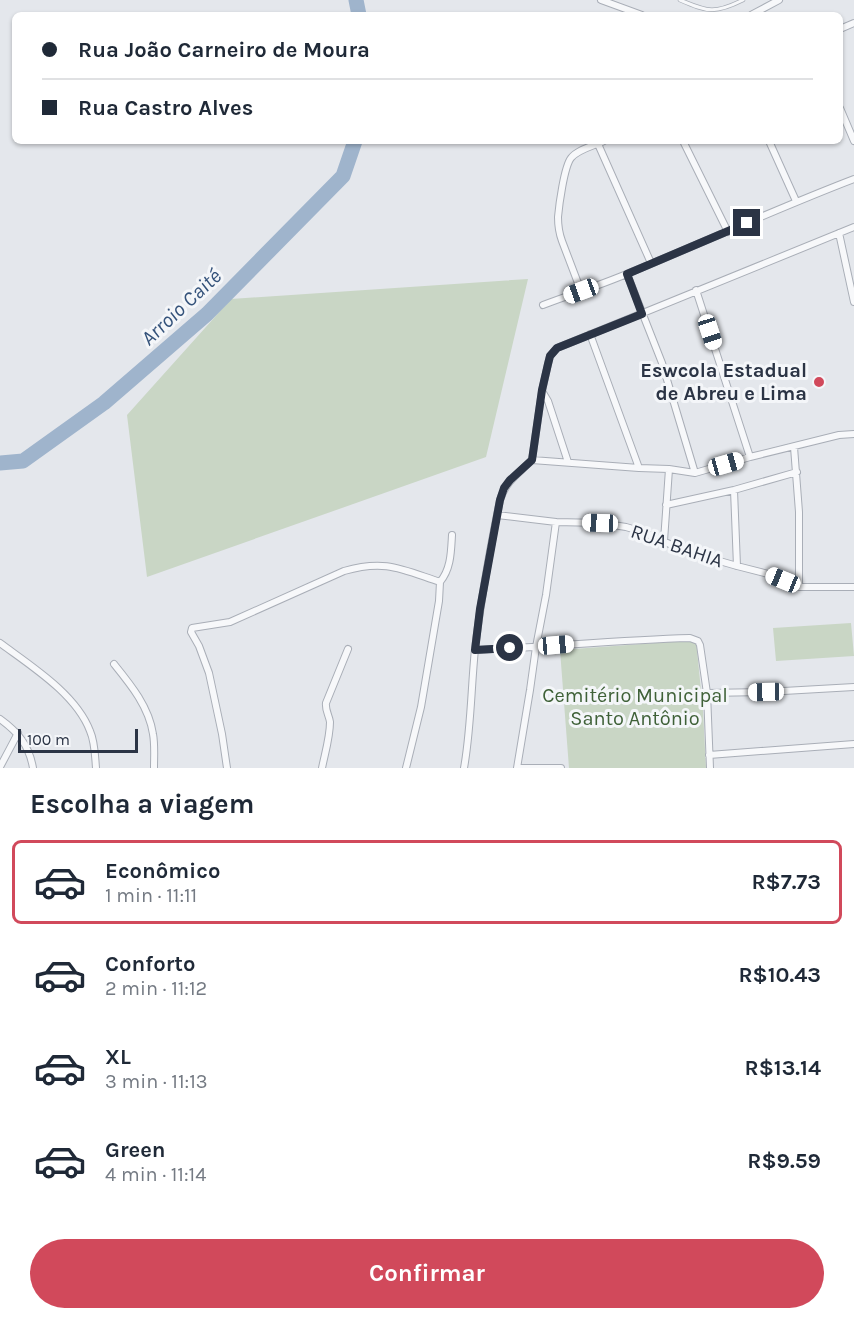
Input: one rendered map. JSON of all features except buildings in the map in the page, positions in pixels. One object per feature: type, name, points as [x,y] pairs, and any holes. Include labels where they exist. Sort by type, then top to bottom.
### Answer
[{"type":"street","points":[[601,0],[634,12]]},
{"type":"street","points":[[757,12],[779,0]]},
{"type":"street","points":[[843,115],[854,141]]},
{"type":"street","points":[[581,291],[562,241],[558,216],[570,160],[597,144]]},
{"type":"street","points":[[602,144],[651,263]]},
{"type":"street","points":[[684,144],[728,232]]},
{"type":"street","points":[[770,144],[796,201]]},
{"type":"street","points":[[543,305],[627,274],[854,178]]},
{"type":"street","points":[[464,768],[480,609],[497,515],[504,488],[532,460],[542,390],[550,356],[557,348],[854,227]]},
{"type":"street","points":[[839,233],[854,302]]},
{"type":"street","points":[[627,274],[662,363],[695,473]]},
{"type":"street","points":[[696,290],[750,457]]},
{"type":"street","points":[[590,334],[639,468]]},
{"type":"street","points":[[542,390],[548,401],[568,462]]},
{"type":"street","points":[[532,460],[669,469],[695,473],[839,435],[854,434]]},
{"type":"street","points":[[794,447],[799,512],[799,586]]},
{"type":"street","points":[[664,541],[669,469]]},
{"type":"street","points":[[666,505],[797,472]]},
{"type":"street","points":[[734,489],[737,566]]},
{"type":"street","name":"RUA BAHIA","points":[[497,515],[626,527],[685,551],[768,574],[799,586],[854,587]]},
{"type":"street","points":[[556,522],[518,768],[561,768]]},
{"type":"street","points":[[406,768],[421,707],[439,601],[440,582],[450,561],[452,535]]},
{"type":"street","points":[[227,768],[209,673],[191,629],[230,622],[360,566],[398,567],[440,582]]},
{"type":"street","points":[[475,650],[608,641],[690,638],[698,640],[707,693],[710,768]]},
{"type":"street","points":[[0,644],[74,704],[90,729],[96,768]]},
{"type":"street","points":[[322,768],[330,731],[325,705],[348,649]]},
{"type":"street","points":[[114,664],[144,705],[154,737],[154,768]]},
{"type":"street","points":[[707,693],[854,687]]},
{"type":"street","points":[[0,718],[18,733],[33,768]]},
{"type":"street","points":[[0,767],[18,733]]},
{"type":"street","points":[[709,755],[854,744]]},
{"type":"lane","points":[[680,0],[709,10],[720,10],[743,0]]},
{"type":"green space","points":[[528,279],[486,457],[147,577],[127,415],[231,299]]},
{"type":"green space","points":[[851,623],[854,656],[776,661],[773,628]]},
{"type":"green space","name":"Cemitério Municipal Santo Antônio","points":[[696,640],[706,768],[569,768],[560,650]]},
{"type":"waterway","name":"Arroio Caité","points":[[356,0],[358,12]]},
{"type":"waterway","name":"Arroio Caité","points":[[0,463],[23,461],[104,403],[207,314],[343,176],[354,144]]},
{"type":"place","name":"Eswcola Estadual de Abreu e Lima","points":[[819,382]]},
{"type":"route","points":[[510,648],[475,650],[480,609],[500,500],[510,480],[532,460],[542,390],[550,356],[557,348],[642,314],[627,274],[747,223]]}]
